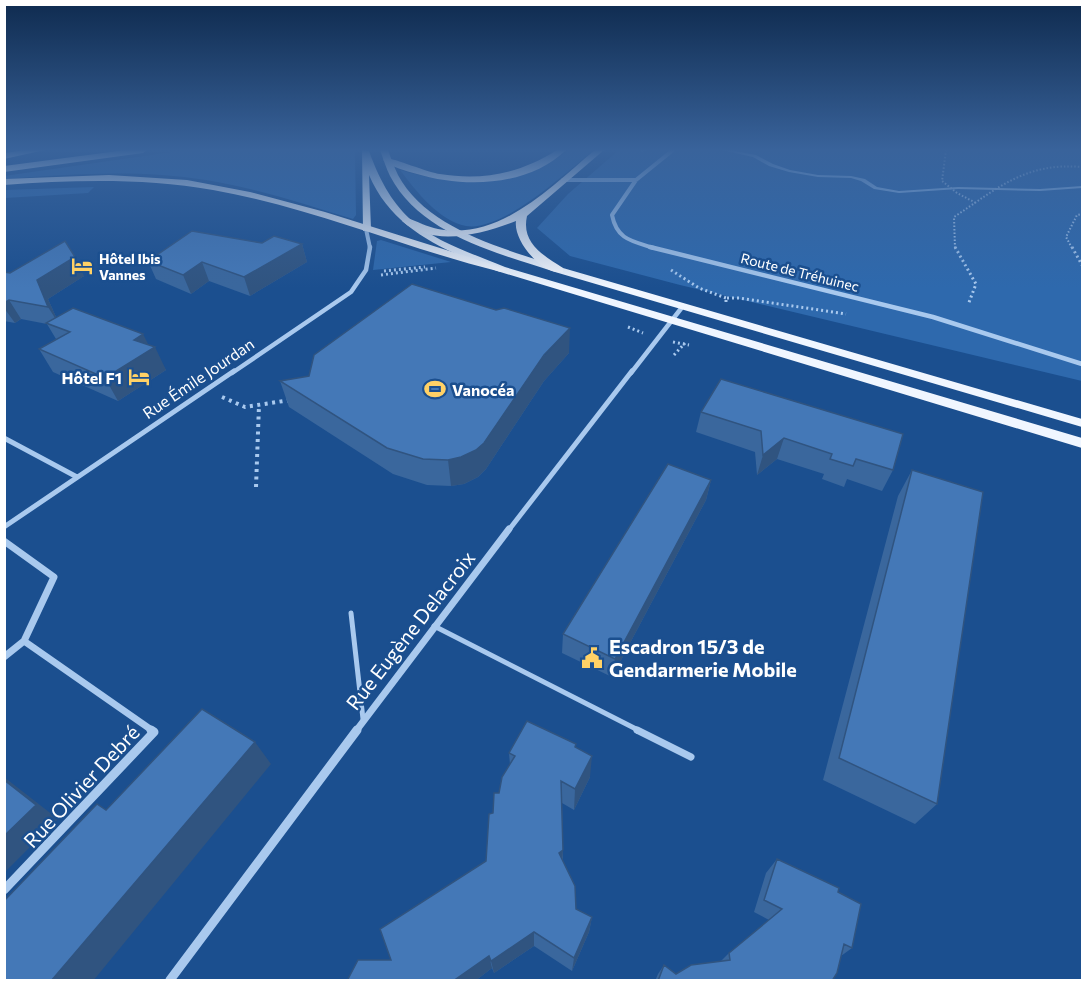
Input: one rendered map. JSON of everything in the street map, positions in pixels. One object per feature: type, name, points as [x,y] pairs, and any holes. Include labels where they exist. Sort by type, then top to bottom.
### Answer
[{"type":"highway","points":[[250,196],[463,260],[501,269]]},
{"type":"highway","points":[[407,221],[438,232],[459,232],[522,215],[544,196]]},
{"type":"highway","points":[[522,215],[519,231],[523,240],[539,257],[559,270]]},
{"type":"main road","points":[[366,196],[366,230]]},
{"type":"main road","points":[[383,196],[426,238],[501,269],[1083,443]]},
{"type":"main road","points":[[406,196],[434,218],[459,232],[559,270],[1083,423]]},
{"type":"street","name":"Route de Tréhuinec","points":[[625,196],[612,215],[615,229],[629,240],[659,250],[933,317],[1083,364]]},
{"type":"street","name":"Rue Émile Jourdan","points":[[4,526],[351,292],[360,282],[370,259],[371,242],[366,230]]},
{"type":"street","name":"Rue Eugène Delacroix","points":[[170,981],[363,719],[683,306]]},
{"type":"street","points":[[4,438],[76,477]]},
{"type":"street","points":[[4,541],[54,577],[24,641],[4,657]]},
{"type":"street","name":"Rue Olivier Debré","points":[[4,890],[154,732],[24,641]]},
{"type":"lane","points":[[351,613],[363,719]]},
{"type":"lane","points":[[434,626],[691,757]]},
{"type":"path","points":[[963,196],[976,203]]},
{"type":"path","points":[[968,305],[976,284],[955,248],[954,217],[987,196]]},
{"type":"path","points":[[1083,214],[1077,215],[1066,237],[1083,265]]},
{"type":"path","points":[[664,268],[699,288],[726,298]]},
{"type":"path","points":[[226,376],[240,381],[219,396],[245,407],[300,398]]},
{"type":"path","points":[[256,487],[259,405]]},
{"type":"shaded area","points":[[5,196],[39,196],[5,198]]},
{"type":"shaded area","points":[[276,196],[356,196],[356,215],[353,219]]},
{"type":"shaded area","points":[[421,196],[536,196],[498,220],[481,225],[466,226],[456,223],[437,212]]},
{"type":"shaded area","points":[[566,196],[1082,196],[1082,381],[680,285],[570,256],[537,228]]},
{"type":"shaded area","points":[[381,240],[451,262],[373,270],[377,241]]},
{"type":"building","points":[[192,231],[262,243],[274,236],[302,244],[244,277],[202,262],[183,275],[148,261]]},
{"type":"building","points":[[65,241],[75,257],[37,280],[48,307],[9,300],[4,303],[4,272],[10,273]]},
{"type":"building","name":"Vanocéa","points":[[412,284],[496,310],[504,308],[570,328],[544,355],[484,443],[476,450],[461,457],[448,460],[423,459],[387,448],[280,381],[309,376],[314,355]]},
{"type":"building","points":[[73,308],[143,334],[134,340],[155,347],[105,378],[39,349],[70,332],[46,323]]},
{"type":"building","points":[[721,379],[903,434],[893,470],[856,459],[853,466],[830,459],[832,454],[784,438],[763,455],[761,431],[701,412]]},
{"type":"building","points":[[668,464],[711,480],[615,659],[563,634]]},
{"type":"building","points":[[912,470],[983,492],[937,804],[839,758]]},
{"type":"building","points":[[202,709],[255,742],[51,981],[4,981],[4,901],[97,804],[106,810]]},
{"type":"building","points":[[527,721],[576,744],[575,747],[592,756],[575,789],[561,781],[563,850],[559,853],[575,886],[576,909],[592,917],[574,958],[534,932],[491,961],[489,956],[453,981],[347,981],[358,960],[391,960],[380,929],[486,861],[489,814],[493,813],[494,793],[499,793],[502,777],[515,756],[509,753]]},
{"type":"building","points":[[4,780],[36,805],[4,836]]},
{"type":"building","points":[[777,859],[839,888],[838,892],[861,904],[852,948],[844,944],[837,973],[832,981],[658,981],[664,965],[676,974],[691,965],[730,960],[729,953],[782,909],[764,900]]},
{"type":"place","name":"Hôtel Ibis Vannes","points":[[82,266]]},
{"type":"place","name":"Hôtel F1","points":[[139,377]]},
{"type":"place","name":"Vanocéa","points":[[435,389]]},
{"type":"place","name":"Escadron 15/3 de Gendarmerie Mobile","points":[[592,658]]}]
